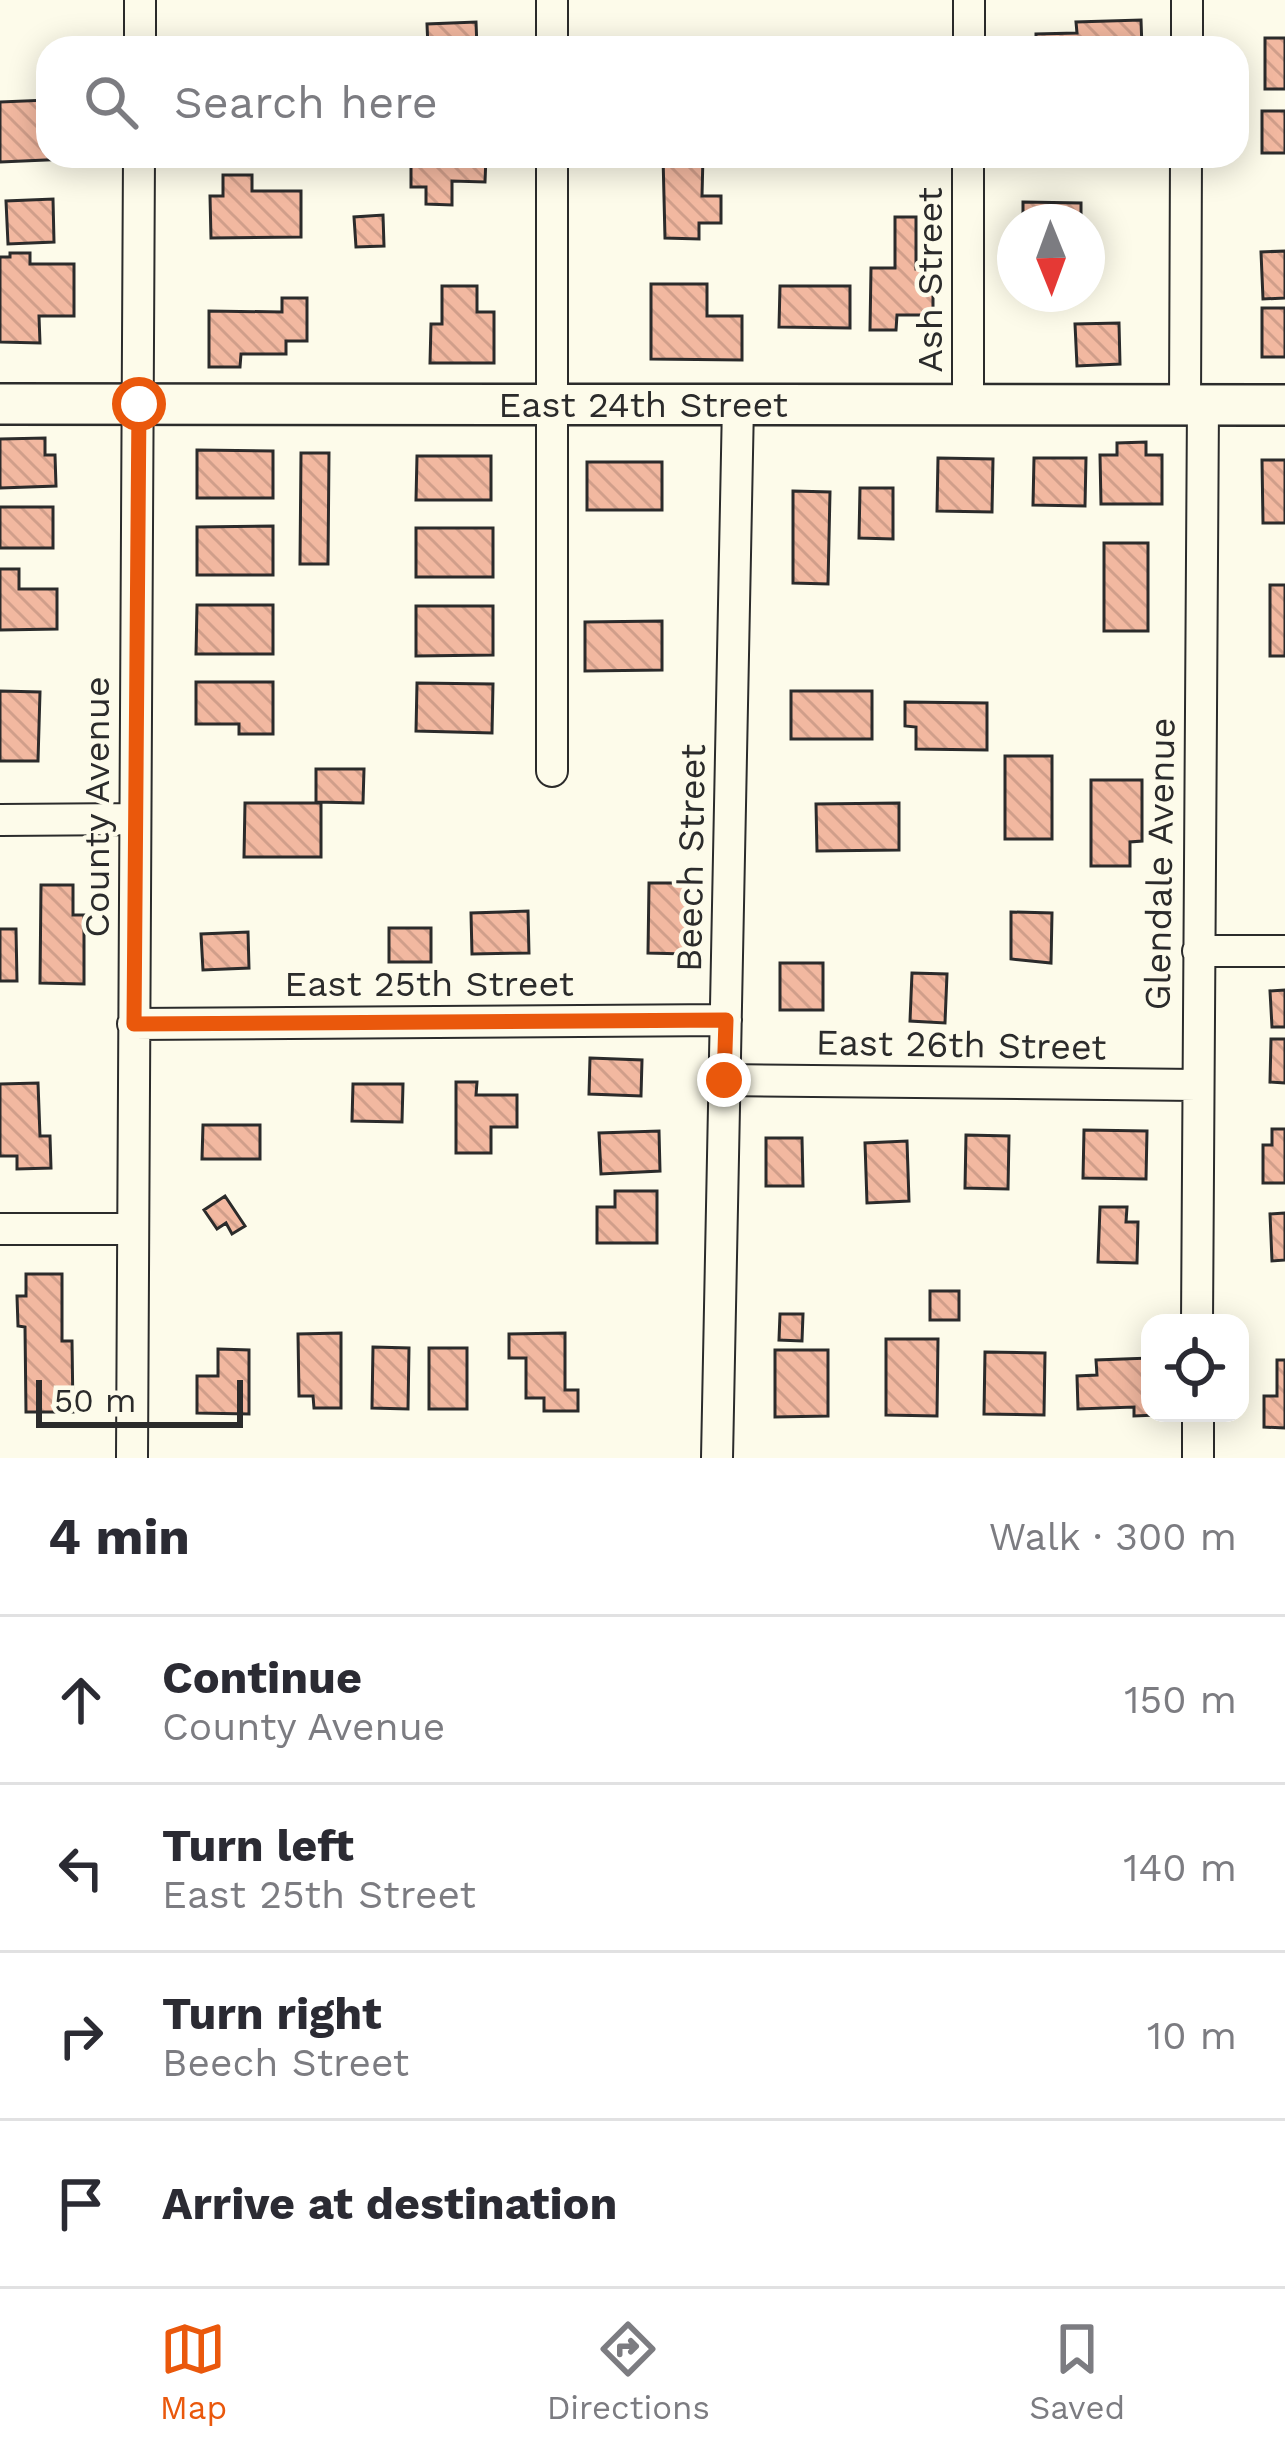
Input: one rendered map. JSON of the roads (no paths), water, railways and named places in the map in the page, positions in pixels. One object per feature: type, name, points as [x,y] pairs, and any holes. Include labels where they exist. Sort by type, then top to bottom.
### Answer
[{"type":"main road","name":"East 24th Street","points":[[0,404],[1285,405]]},
{"type":"street","points":[[140,0],[140,36]]},
{"type":"street","points":[[552,0],[552,36]]},
{"type":"street","points":[[968,36],[969,0]]},
{"type":"street","points":[[1187,0],[1187,36]]},
{"type":"street","name":"County Avenue","points":[[132,1458],[140,168]]},
{"type":"street","points":[[552,168],[552,771]]},
{"type":"street","name":"Ash Street","points":[[968,168],[968,404]]},
{"type":"street","name":"Glendale Avenue","points":[[1186,168],[1194,405],[1197,1314]]},
{"type":"street","name":"Beech Street","points":[[717,1458],[738,404]]},
{"type":"street","points":[[0,820],[134,819]]},
{"type":"street","points":[[1198,951],[1285,951]]},
{"type":"street","name":"East 25th Street","points":[[134,1024],[726,1020]]},
{"type":"street","name":"East 26th Street","points":[[724,1080],[1196,1085]]},
{"type":"street","points":[[0,1229],[133,1229]]},
{"type":"street","points":[[1198,1422],[1198,1458]]}]
